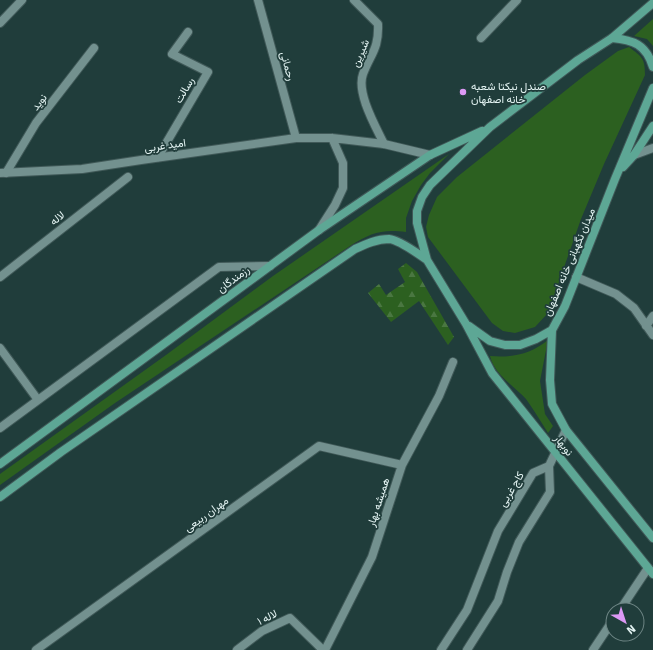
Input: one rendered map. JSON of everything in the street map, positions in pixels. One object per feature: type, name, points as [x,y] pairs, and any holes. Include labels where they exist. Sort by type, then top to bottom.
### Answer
[{"type":"main road","name":"میدان نگهبانی خانه اصفهان","points":[[653,3],[612,38],[578,60],[490,127],[430,185],[422,197],[417,211],[417,223],[427,260],[466,324],[490,341],[505,345],[520,345],[536,339],[552,330],[564,306],[653,88]]},
{"type":"main road","points":[[612,38],[629,40],[641,46],[651,59],[653,67]]},
{"type":"main road","points":[[619,172],[634,155],[653,126]]},
{"type":"main road","name":"رزمندگان","points":[[0,464],[319,230],[430,155],[490,127]]},
{"type":"main road","points":[[0,497],[61,452],[355,248],[373,241],[390,239],[427,260]]},
{"type":"main road","name":"نوبهار","points":[[466,324],[492,373],[651,571]]},
{"type":"main road","name":"نوبهار","points":[[552,330],[550,380],[552,404],[566,430],[653,538]]},
{"type":"street","points":[[0,23],[22,0]]},
{"type":"street","name":"رحمانی","points":[[258,0],[296,138]]},
{"type":"street","name":"شیرین","points":[[354,0],[378,24],[378,38],[374,54],[362,75],[361,88],[369,111],[384,144]]},
{"type":"street","points":[[481,38],[514,1]]},
{"type":"street","name":"رسالت","points":[[158,158],[208,72],[172,54],[188,32]]},
{"type":"street","name":"نوید","points":[[3,173],[36,123],[94,48]]},
{"type":"street","name":"امید غربی","points":[[3,173],[82,169],[296,138],[332,138],[384,144],[430,155]]},
{"type":"street","points":[[319,230],[343,188],[343,163],[332,138]]},
{"type":"street","points":[[634,155],[653,148]]},
{"type":"street","name":"لاله","points":[[0,277],[128,177]]},
{"type":"street","points":[[0,428],[219,266],[270,266]]},
{"type":"street","points":[[576,277],[616,294],[634,308],[653,335]]},
{"type":"street","points":[[646,326],[653,316]]},
{"type":"street","points":[[0,348],[38,400]]},
{"type":"street","name":"همیشه بهار","points":[[324,650],[372,557],[402,466],[439,396],[453,362]]},
{"type":"street","points":[[467,650],[498,601],[507,572],[519,542],[550,492],[549,466],[566,430]]},
{"type":"street","name":"مهران ربیعی","points":[[36,650],[319,446],[402,466]]},
{"type":"street","name":"کاج غربی","points":[[441,650],[467,610],[498,531],[533,473],[549,466]]},
{"type":"street","points":[[626,602],[651,571]]},
{"type":"street","name":"لاله ۱","points":[[237,650],[262,631],[290,618],[324,650]]},
{"type":"street","points":[[593,650],[605,632]]},
{"type":"green space","points":[[653,19],[653,46],[647,39],[634,36]]},
{"type":"green space","points":[[629,47],[642,58],[645,75],[604,164],[581,219],[548,313],[535,327],[515,333],[503,331],[492,323],[428,237],[426,227],[429,215],[437,197],[457,177],[585,75],[618,51]]},
{"type":"green space","points":[[449,154],[430,173],[412,201],[406,218],[406,232],[390,231],[376,233],[350,246],[115,403],[0,485],[0,474],[273,276]]},
{"type":"green space","points":[[406,263],[417,272],[454,337],[448,345],[419,301],[391,322],[368,293],[379,284],[386,295],[405,282],[398,269]]},
{"type":"green space","points":[[548,340],[540,381],[545,414],[553,426],[548,433],[526,399],[500,374],[490,356],[514,356],[535,349]]},
{"type":"place","name":"صندل نیکتا شعبه خانه اصفهان","points":[[463,92]]}]
